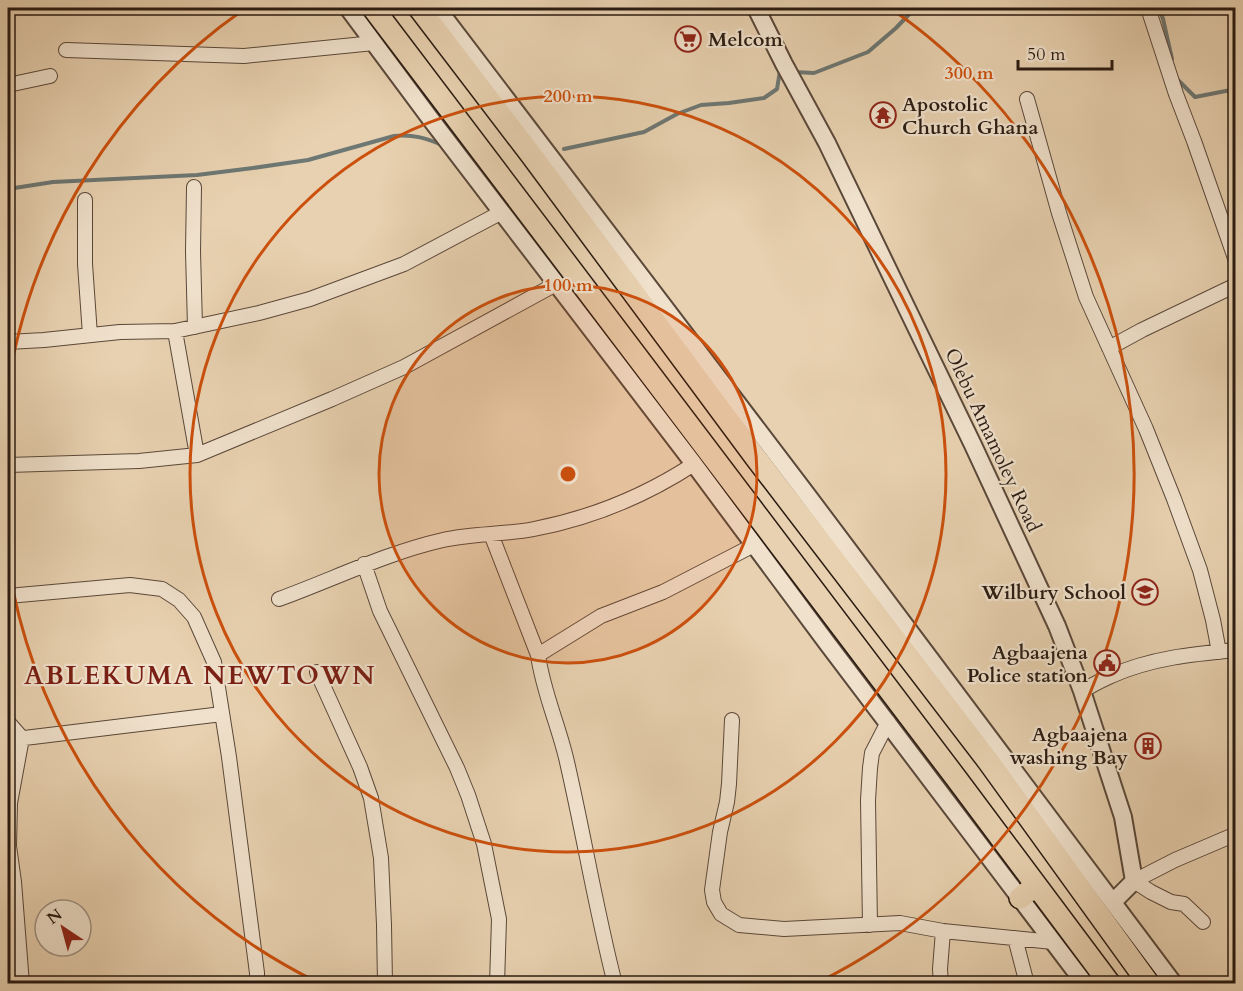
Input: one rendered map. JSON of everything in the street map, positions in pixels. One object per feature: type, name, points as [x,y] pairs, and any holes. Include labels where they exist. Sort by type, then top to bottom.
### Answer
[{"type":"main road","points":[[373,8],[960,782],[1110,984]]},
{"type":"main road","points":[[419,8],[756,458],[988,761],[1149,984]]},
{"type":"main road","points":[[728,478],[737,465],[756,458]]},
{"type":"main road","points":[[960,782],[976,774],[988,761]]},
{"type":"main road","points":[[1020,898],[1036,885]]},
{"type":"street","points":[[348,8],[1085,984]]},
{"type":"street","points":[[437,8],[815,505],[1174,984]]},
{"type":"street","name":"Olebu Amamoley Road","points":[[756,8],[827,143],[968,434],[1057,626],[1082,691],[1124,817],[1134,881]]},
{"type":"street","points":[[1148,8],[1176,94],[1236,261]]},
{"type":"street","points":[[66,50],[244,56],[374,44]]},
{"type":"street","points":[[8,85],[50,76]]},
{"type":"street","points":[[1027,99],[1059,213],[1083,286],[1146,429],[1200,570],[1219,652]]},
{"type":"street","points":[[194,188],[195,327]]},
{"type":"street","points":[[85,200],[85,264],[90,335]]},
{"type":"street","points":[[8,342],[120,332],[175,331],[259,313],[310,299],[404,264],[502,212]]},
{"type":"street","points":[[8,465],[139,461],[197,454],[404,367],[556,284]]},
{"type":"street","points":[[1109,348],[1236,285]]},
{"type":"street","points":[[175,331],[197,454]]},
{"type":"street","points":[[279,599],[364,564],[441,540],[466,535],[532,530],[572,520],[609,507],[668,481],[694,464]]},
{"type":"street","points":[[491,534],[538,655],[547,698],[567,760],[615,984]]},
{"type":"street","points":[[538,655],[601,616],[663,592],[754,545]]},
{"type":"street","points":[[364,564],[385,622],[457,768],[484,844],[499,919],[497,984]]},
{"type":"street","points":[[8,596],[130,585],[162,589],[179,600],[194,617],[214,662],[249,905],[257,984]]},
{"type":"street","points":[[1082,691],[1111,676],[1152,661],[1236,650]]},
{"type":"street","points":[[317,672],[360,767],[370,798],[381,858],[385,984]]},
{"type":"street","points":[[14,739],[222,714]]},
{"type":"street","points":[[732,720],[727,802],[720,832],[712,890],[714,902],[721,914],[740,925],[784,929],[900,923],[943,931],[1053,942]]},
{"type":"street","points":[[8,722],[14,739],[9,846],[22,984]]},
{"type":"street","points":[[870,925],[868,800],[872,753],[888,722]]},
{"type":"street","points":[[1113,902],[1134,881],[1175,860],[1236,834]]},
{"type":"street","points":[[1134,881],[1171,902],[1184,904],[1203,922]]},
{"type":"street","points":[[941,984],[943,931]]},
{"type":"street","points":[[1015,938],[1027,984]]},
{"type":"waterway","points":[[794,72],[814,73],[868,52],[915,8]]},
{"type":"waterway","points":[[1159,8],[1172,59]]},
{"type":"waterway","points":[[564,149],[644,132],[677,114],[701,105],[764,98],[777,89],[780,71]]},
{"type":"waterway","points":[[1178,80],[1195,97],[1236,89]]},
{"type":"waterway","points":[[8,189],[53,182],[197,175],[253,168],[308,160],[394,136],[419,137],[442,145]]},
{"type":"place","name":"Melcom","points":[[688,39]]},
{"type":"place","name":"Apostolic Church Ghana","points":[[883,115]]},
{"type":"place","name":"Wilbury School","points":[[1145,592]]},
{"type":"place","name":"Agbaajena Police station","points":[[1107,663]]},
{"type":"place","name":"Agbaajena washing Bay","points":[[1148,746]]},
{"type":"district","name":"ABLEKUMA NEWTOWN","points":[[200,675]]}]
